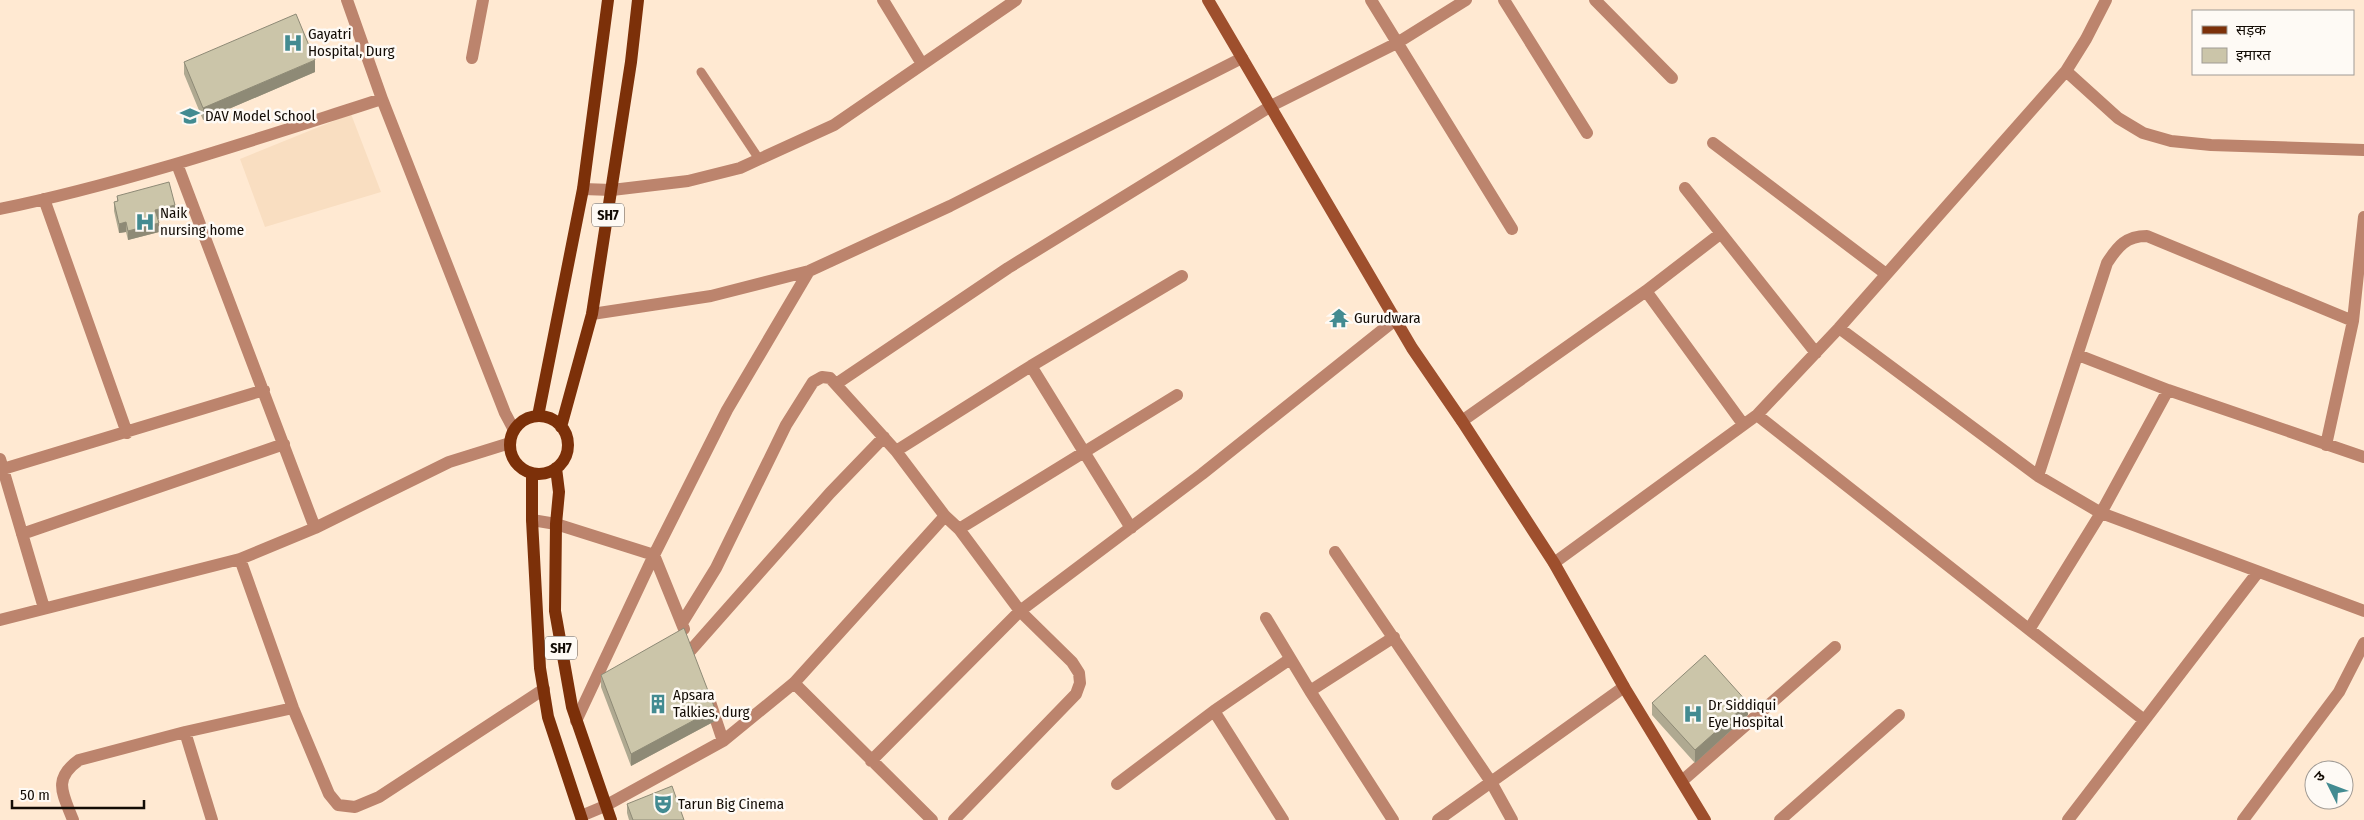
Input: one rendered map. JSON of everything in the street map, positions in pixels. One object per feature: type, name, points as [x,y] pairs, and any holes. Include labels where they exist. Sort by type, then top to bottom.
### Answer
[{"type":"main road","name":"SH7","points":[[538,416],[583,189],[608,0]]},
{"type":"main road","name":"SH7","points":[[611,820],[572,708],[555,611],[556,524],[559,492],[556,468],[566,453],[566,435],[561,427],[592,314],[612,190],[638,0]]},
{"type":"main road","points":[[556,468],[541,474],[532,474],[520,468],[512,456],[510,443],[514,430],[524,420],[538,416],[551,419],[561,427]]},
{"type":"main road","name":"SH7","points":[[532,474],[532,520],[538,640],[548,717],[582,818]]},
{"type":"street","points":[[347,0],[382,99],[505,413],[514,430]]},
{"type":"street","points":[[472,58],[483,0]]},
{"type":"street","points":[[883,0],[922,64]]},
{"type":"street","points":[[583,189],[612,190],[688,181],[740,168],[834,125],[888,90],[922,64],[1016,0]]},
{"type":"street","points":[[1208,0],[1395,320],[1437,387],[1462,421],[1554,563],[1624,687],[1705,820]]},
{"type":"street","points":[[1371,0],[1512,229]]},
{"type":"street","points":[[836,384],[1008,268],[1271,106],[1397,43],[1466,0]]},
{"type":"street","points":[[1504,0],[1587,133]]},
{"type":"street","points":[[1595,0],[1672,78]]},
{"type":"street","points":[[1554,563],[1757,415],[1839,328],[2068,67],[2086,39],[2106,0]]},
{"type":"street","points":[[592,314],[711,296],[809,271],[950,206],[1242,58]]},
{"type":"street","points":[[2068,67],[2118,118],[2143,134],[2170,141],[2211,145],[2364,150]]},
{"type":"street","points":[[0,209],[177,164],[382,99]]},
{"type":"street","points":[[1713,143],[1886,274]]},
{"type":"street","points":[[177,164],[316,528]]},
{"type":"street","points":[[1685,188],[1816,352]]},
{"type":"street","points":[[44,199],[127,433]]},
{"type":"street","points":[[2326,445],[2353,321],[2364,217]]},
{"type":"street","points":[[1462,421],[1646,291],[1720,234]]},
{"type":"street","points":[[2038,476],[2107,263],[2117,247],[2128,239],[2136,236],[2147,236],[2353,321]]},
{"type":"street","points":[[576,721],[654,555],[727,410],[809,271]]},
{"type":"street","points":[[896,452],[1031,366],[1182,276]]},
{"type":"street","points":[[1646,291],[1743,424]]},
{"type":"street","points":[[871,761],[1020,611],[1202,474],[1395,320]]},
{"type":"street","points":[[1839,328],[2038,476],[2101,512],[2364,611]]},
{"type":"street","points":[[2078,355],[2168,390],[2364,457]]},
{"type":"street","points":[[1031,366],[1131,528]]},
{"type":"street","points":[[682,623],[716,568],[786,425],[813,382],[822,377],[830,378],[884,437],[945,516],[959,529],[1020,611],[1072,662],[1079,673],[1080,683],[1076,694],[954,820]]},
{"type":"street","points":[[44,608],[2,464],[127,433],[264,390]]},
{"type":"street","points":[[2030,628],[2101,512],[2168,390]]},
{"type":"street","points":[[959,529],[1083,451],[1177,396]]},
{"type":"street","points":[[1757,415],[2030,628],[2144,720]]},
{"type":"street","points":[[654,555],[693,654],[830,493],[884,437]]},
{"type":"street","points":[[0,620],[240,558],[316,528],[449,462],[510,443]]},
{"type":"street","points":[[22,534],[284,444]]},
{"type":"street","points":[[582,818],[723,741],[794,683],[945,516]]},
{"type":"street","points":[[532,520],[556,524],[654,555]]},
{"type":"street","points":[[1335,552],[1490,782],[1512,820]]},
{"type":"street","points":[[240,558],[293,708],[329,794],[338,805],[355,807],[379,797],[544,689]]},
{"type":"street","points":[[2068,820],[2258,572]]},
{"type":"street","points":[[1266,618],[1310,691],[1393,820]]},
{"type":"street","points":[[1310,691],[1394,637]]},
{"type":"street","points":[[2243,820],[2339,692],[2364,643]]},
{"type":"street","points":[[1682,781],[1835,647]]},
{"type":"street","points":[[1117,784],[1214,711],[1290,659]]},
{"type":"street","points":[[794,683],[932,820]]},
{"type":"street","points":[[704,686],[723,741]]},
{"type":"street","points":[[1438,820],[1624,687]]},
{"type":"street","points":[[73,820],[61,779],[67,768],[79,760],[185,732],[293,708]]},
{"type":"street","points":[[1214,711],[1283,820]]},
{"type":"street","points":[[1780,820],[1899,715]]},
{"type":"street","points":[[185,732],[212,820]]},
{"type":"lane","points":[[701,72],[759,159]]},
{"type":"shaded area","points":[[351,114],[381,192],[265,227],[240,159]]},
{"type":"building","points":[[296,14],[315,60],[203,108],[184,62]]},
{"type":"building","points":[[169,182],[175,205],[155,210],[159,223],[128,231],[126,222],[119,224],[114,202],[118,201],[117,196]]},
{"type":"building","name":"Apsara Talkies, durg","points":[[684,628],[715,709],[631,754],[601,675]]},
{"type":"building","points":[[1705,655],[1748,703],[1695,750],[1652,703]]},
{"type":"building","name":"Tarun Big Cinema","points":[[672,786],[684,820],[633,820],[627,804]]},
{"type":"place","name":"Gayatri Hospital, Durg","points":[[293,43]]},
{"type":"place","name":"DAV Model School","points":[[190,116]]},
{"type":"place","name":"Naik nursing home","points":[[145,222]]},
{"type":"place","name":"Gurudwara","points":[[1339,318]]},
{"type":"place","name":"Apsara Talkies, durg","points":[[658,704]]},
{"type":"place","name":"Dr Siddiqui Eye Hospital","points":[[1693,714]]},
{"type":"place","name":"Tarun Big Cinema","points":[[663,804]]}]
